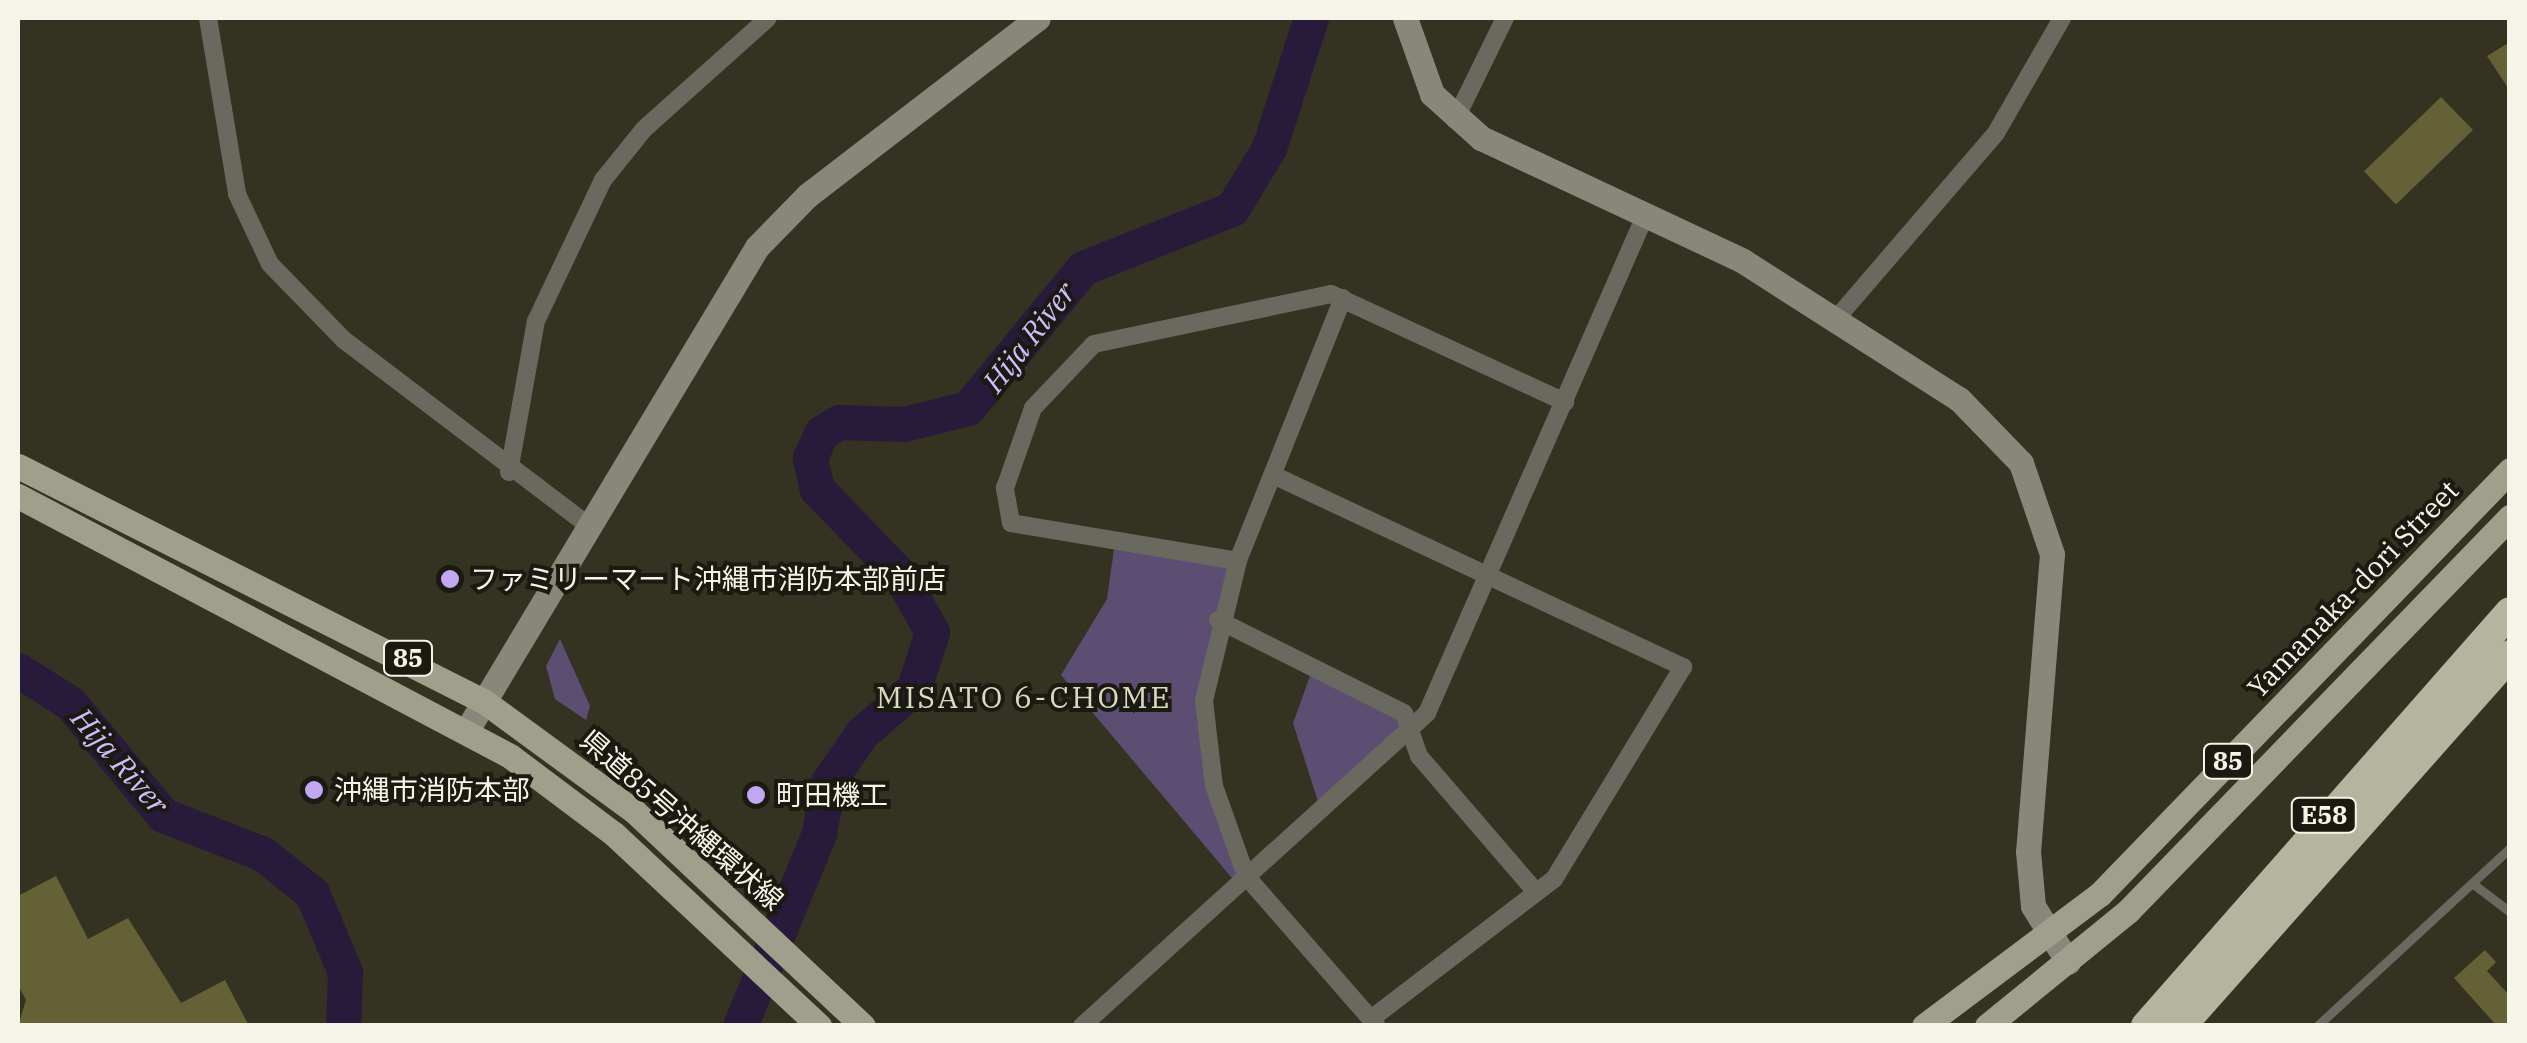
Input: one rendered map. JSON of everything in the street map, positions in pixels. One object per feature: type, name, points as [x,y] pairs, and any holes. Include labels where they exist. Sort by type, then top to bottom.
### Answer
[{"type":"highway","name":"E58","points":[[2146,1026],[2510,612]]},
{"type":"highway","name":"E58","points":[[2181,1026],[2510,655]]},
{"type":"main road","name":"県道85号沖縄環状線","points":[[18,466],[486,702],[579,765],[754,921],[863,1026]]},
{"type":"main road","name":"Yamanaka-dori Street","points":[[1924,1026],[2053,935],[2510,470]]},
{"type":"main road","name":"県道85号沖縄環状線","points":[[18,496],[467,730],[559,789],[819,1026]]},
{"type":"main road","name":"85","points":[[1987,1026],[2068,962],[2244,795],[2510,517]]},
{"type":"street","points":[[208,18],[236,194],[270,264],[304,306],[458,421],[509,472],[588,525]]},
{"type":"street","points":[[509,472],[536,321],[603,180],[644,129],[768,18]]},
{"type":"street","points":[[467,730],[757,247],[808,195],[1038,18]]},
{"type":"street","points":[[1405,18],[1412,56],[1455,120],[1512,157],[1644,216],[1836,319],[1998,434],[2042,512],[2050,609],[2028,850],[2033,906],[2068,962]]},
{"type":"street","points":[[1455,120],[1505,18]]},
{"type":"street","points":[[1836,319],[1996,133],[2062,18]]},
{"type":"street","points":[[1082,1026],[1428,713],[1644,216]]},
{"type":"street","points":[[1238,562],[1010,523],[1012,457],[1045,392],[1094,344],[1279,300],[1343,298],[1564,402]]},
{"type":"street","points":[[1273,475],[1487,582],[1682,667],[1572,855],[1536,892],[1375,1021],[1246,876],[1207,749],[1204,701],[1218,620],[1238,562],[1343,298]]},
{"type":"street","points":[[1218,620],[1380,699],[1411,726],[1420,756],[1536,892]]},
{"type":"lane","points":[[2317,1026],[2510,848]]},
{"type":"lane","points":[[2472,884],[2510,912]]},
{"type":"shaded area","points":[[1115,542],[1238,561],[1218,620],[1207,749],[1246,876],[1237,884],[1061,675],[1107,599]]},
{"type":"shaded area","points":[[560,639],[590,706],[586,720],[555,699],[546,666]]},
{"type":"shaded area","points":[[1314,665],[1411,726],[1320,808],[1293,723]]},
{"type":"building","points":[[2510,42],[2510,91],[2487,56]]},
{"type":"building","points":[[2441,97],[2473,130],[2396,204],[2364,171]]},
{"type":"building","points":[[56,876],[88,939],[128,918],[181,1003],[225,980],[249,1026],[18,1026],[26,1000],[18,985],[18,896]]},
{"type":"building","points":[[2485,950],[2496,962],[2487,971],[2510,996],[2510,1026],[2497,1026],[2454,978]]},
{"type":"waterway","name":"Hija River","points":[[740,1026],[819,833],[828,782],[862,733],[914,688],[932,632],[900,575],[817,489],[810,458],[821,433],[839,422],[904,424],[968,408],[1083,268],[1232,209],[1269,148],[1311,18]]},
{"type":"waterway","name":"Hija River","points":[[18,670],[70,703],[163,815],[263,854],[312,893],[345,972],[343,1026]]},
{"type":"place","name":"ファミリーマート沖縄市消防本部前店","points":[[450,579]]},
{"type":"place","name":"沖縄市消防本部","points":[[314,790]]},
{"type":"place","name":"町田機工","points":[[756,795]]},
{"type":"district","name":"MISATO 6-CHOME","points":[[1024,697]]}]
